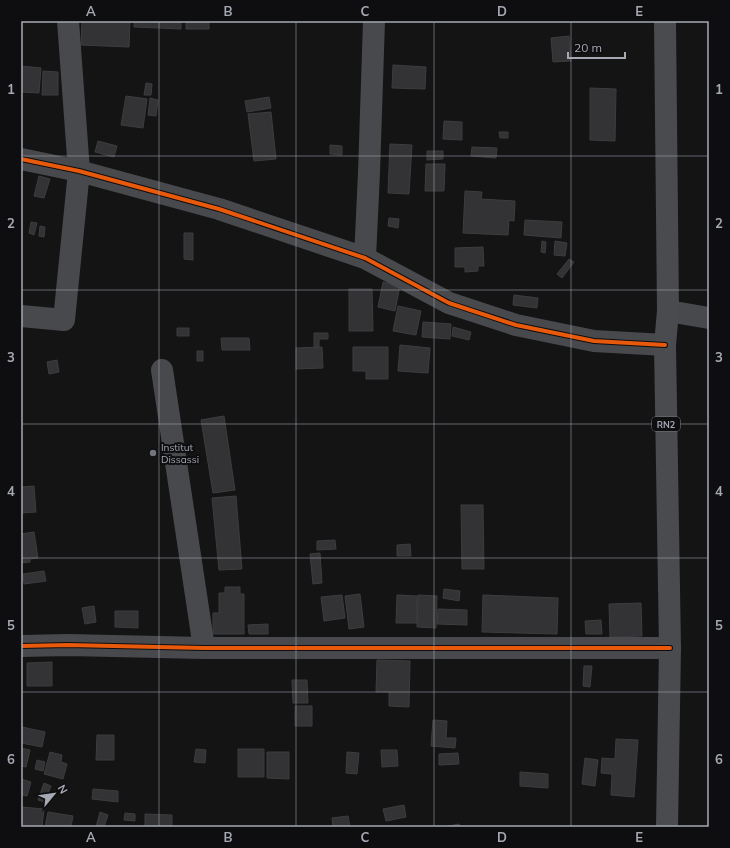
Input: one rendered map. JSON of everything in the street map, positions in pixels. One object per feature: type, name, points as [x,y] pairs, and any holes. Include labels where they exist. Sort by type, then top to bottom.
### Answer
[{"type":"highway","name":"RN2","points":[[665,21],[668,311],[665,345],[670,648],[667,827]]},
{"type":"street","points":[[21,316],[64,320],[79,171],[68,21]]},
{"type":"street","points":[[365,258],[374,21]]},
{"type":"street","points":[[21,159],[79,171],[219,209],[365,258],[449,303],[516,325],[594,341],[665,345]]},
{"type":"street","points":[[668,311],[709,318]]},
{"type":"street","points":[[162,370],[204,648]]},
{"type":"street","points":[[21,646],[68,645],[204,648],[670,648]]},
{"type":"building","points":[[82,21],[130,21],[129,47],[81,45]]},
{"type":"building","points":[[134,21],[181,21],[181,29],[134,27]]},
{"type":"building","points":[[186,21],[209,21],[209,29],[186,29]]},
{"type":"building","points":[[569,36],[571,61],[553,62],[551,38]]},
{"type":"building","points":[[393,65],[426,67],[425,89],[392,88]]},
{"type":"building","points":[[21,66],[41,68],[39,93],[21,92]]},
{"type":"building","points":[[43,71],[58,72],[58,95],[42,95]]},
{"type":"building","points":[[146,83],[152,84],[151,95],[144,95]]},
{"type":"building","points":[[590,88],[616,89],[615,141],[590,140]]},
{"type":"building","points":[[126,96],[147,99],[143,128],[121,125]]},
{"type":"building","points":[[269,97],[271,108],[247,112],[245,101]]},
{"type":"building","points":[[150,98],[158,100],[156,116],[148,115]]},
{"type":"building","points":[[271,112],[276,159],[254,161],[248,114]]},
{"type":"building","points":[[444,121],[462,122],[462,140],[443,139]]},
{"type":"building","points":[[499,132],[508,132],[508,138],[500,138]]},
{"type":"building","points":[[98,141],[117,146],[114,157],[95,152]]},
{"type":"building","points":[[390,144],[412,145],[409,194],[388,193]]},
{"type":"building","points":[[330,145],[342,146],[342,155],[330,154]]},
{"type":"building","points":[[472,147],[497,148],[496,158],[471,156]]},
{"type":"building","points":[[427,151],[443,151],[443,159],[427,160]]},
{"type":"building","points":[[426,164],[445,164],[444,191],[425,191]]},
{"type":"building","points":[[39,176],[50,179],[44,198],[34,196]]},
{"type":"building","points":[[465,191],[482,192],[481,199],[515,201],[514,221],[509,220],[508,235],[463,233]]},
{"type":"building","points":[[389,218],[399,219],[398,228],[388,226]]},
{"type":"building","points":[[525,220],[562,222],[561,238],[524,235]]},
{"type":"building","points":[[31,222],[37,223],[34,235],[29,233]]},
{"type":"building","points":[[40,226],[45,227],[44,237],[39,236]]},
{"type":"building","points":[[184,233],[193,233],[193,260],[184,259]]},
{"type":"building","points":[[542,241],[546,242],[545,253],[541,252]]},
{"type":"building","points":[[555,241],[567,243],[565,256],[554,255]]},
{"type":"building","points":[[483,247],[484,266],[478,266],[478,271],[465,272],[465,267],[455,267],[455,248]]},
{"type":"building","points":[[569,259],[574,262],[562,278],[557,274]]},
{"type":"building","points":[[383,282],[400,286],[395,311],[378,307]]},
{"type":"building","points":[[349,289],[372,289],[373,331],[349,331]]},
{"type":"building","points":[[514,295],[538,298],[537,308],[513,305]]},
{"type":"building","points":[[398,306],[421,311],[416,335],[393,331]]},
{"type":"building","points":[[423,322],[451,324],[450,339],[422,337]]},
{"type":"building","points":[[453,327],[471,332],[469,340],[452,336]]},
{"type":"building","points":[[177,328],[189,328],[189,336],[177,336]]},
{"type":"building","points":[[314,333],[328,333],[328,339],[319,339],[319,347],[314,347]]},
{"type":"building","points":[[221,338],[249,338],[250,350],[222,350]]},
{"type":"building","points":[[400,345],[430,348],[428,373],[398,371]]},
{"type":"building","points":[[322,347],[323,368],[296,369],[296,348]]},
{"type":"building","points":[[353,347],[388,347],[388,379],[366,379],[366,371],[353,371]]},
{"type":"building","points":[[197,351],[203,351],[203,361],[197,361]]},
{"type":"building","points":[[57,360],[59,372],[49,374],[47,362]]},
{"type":"building","points":[[224,416],[235,490],[213,493],[201,420]]},
{"type":"building","points":[[34,486],[36,512],[21,513],[21,487]]},
{"type":"building","points":[[236,496],[242,569],[219,570],[212,498]]},
{"type":"building","points":[[461,505],[483,505],[484,569],[462,569]]},
{"type":"building","points":[[34,532],[38,558],[30,559],[30,562],[21,563],[21,534]]},
{"type":"building","points":[[335,540],[336,549],[317,550],[317,541]]},
{"type":"building","points":[[410,544],[411,556],[397,556],[397,545]]},
{"type":"building","points":[[320,553],[322,583],[313,584],[310,554]]},
{"type":"building","points":[[44,571],[46,581],[24,584],[23,574]]},
{"type":"building","points":[[225,587],[240,587],[240,594],[244,594],[244,634],[213,634],[213,613],[219,613],[219,593],[225,593]]},
{"type":"building","points":[[444,589],[460,591],[459,601],[443,598]]},
{"type":"building","points":[[360,594],[364,627],[349,629],[345,596]]},
{"type":"building","points":[[342,595],[345,618],[324,621],[321,597]]},
{"type":"building","points":[[397,595],[417,596],[417,623],[396,623]]},
{"type":"building","points":[[418,595],[437,596],[436,628],[417,627]]},
{"type":"building","points":[[483,595],[558,598],[557,634],[482,632]]},
{"type":"building","points":[[641,603],[642,636],[610,637],[609,604]]},
{"type":"building","points":[[94,606],[96,622],[85,624],[82,608]]},
{"type":"building","points":[[438,609],[467,610],[467,625],[437,624]]},
{"type":"building","points":[[115,611],[138,611],[138,628],[115,627]]},
{"type":"building","points":[[601,620],[602,634],[586,634],[585,621]]},
{"type":"building","points":[[268,624],[268,634],[249,634],[248,625]]},
{"type":"building","points":[[377,660],[410,661],[409,707],[389,706],[389,692],[376,692]]},
{"type":"building","points":[[52,662],[52,686],[27,686],[27,663]]},
{"type":"building","points":[[584,666],[592,666],[590,687],[583,686]]},
{"type":"building","points":[[292,680],[307,680],[308,703],[293,703]]},
{"type":"building","points":[[295,706],[312,706],[312,726],[295,726]]},
{"type":"building","points":[[433,720],[447,721],[446,738],[456,738],[455,748],[431,746]]},
{"type":"building","points":[[22,727],[45,732],[42,747],[21,743]]},
{"type":"building","points":[[97,735],[114,735],[114,760],[96,760]]},
{"type":"building","points":[[616,739],[638,740],[634,797],[611,795],[612,774],[601,773],[602,758],[615,759]]},
{"type":"building","points":[[21,748],[30,750],[26,767],[21,766]]},
{"type":"building","points":[[196,749],[206,750],[205,763],[194,762]]},
{"type":"building","points":[[238,749],[264,749],[264,777],[238,777]]},
{"type":"building","points":[[381,750],[397,750],[398,766],[382,767]]},
{"type":"building","points":[[50,752],[62,755],[61,762],[67,764],[63,779],[44,774]]},
{"type":"building","points":[[267,752],[289,752],[289,779],[267,778]]},
{"type":"building","points":[[347,752],[359,753],[357,774],[346,773]]},
{"type":"building","points":[[458,753],[459,764],[439,765],[439,754]]},
{"type":"building","points":[[585,758],[598,760],[595,786],[582,784]]},
{"type":"building","points":[[37,760],[45,762],[43,771],[35,769]]},
{"type":"building","points":[[520,772],[548,774],[548,788],[520,786]]},
{"type":"building","points":[[21,779],[31,782],[27,796],[22,795],[21,799]]},
{"type":"building","points":[[44,783],[51,786],[45,802],[38,800]]},
{"type":"building","points":[[93,789],[118,791],[118,802],[92,799]]},
{"type":"building","points":[[404,805],[406,817],[386,821],[383,809]]},
{"type":"building","points":[[21,807],[44,809],[42,827],[21,827]]},
{"type":"building","points":[[48,812],[73,816],[71,827],[45,827]]},
{"type":"building","points":[[100,812],[108,815],[104,827],[96,827]]},
{"type":"building","points":[[125,813],[135,814],[135,821],[124,820]]},
{"type":"building","points":[[145,814],[172,815],[172,827],[145,827]]},
{"type":"building","points":[[348,816],[350,827],[333,827],[332,818]]},
{"type":"building","points":[[459,824],[460,827],[444,827]]},
{"type":"cycle path","points":[[21,159],[79,171],[219,209],[365,258],[449,303],[516,325],[594,341],[665,345]]},
{"type":"cycle path","points":[[21,646],[68,645],[204,648],[670,648]]},
{"type":"place","name":"Institut Dissassi","points":[[153,453]]}]
